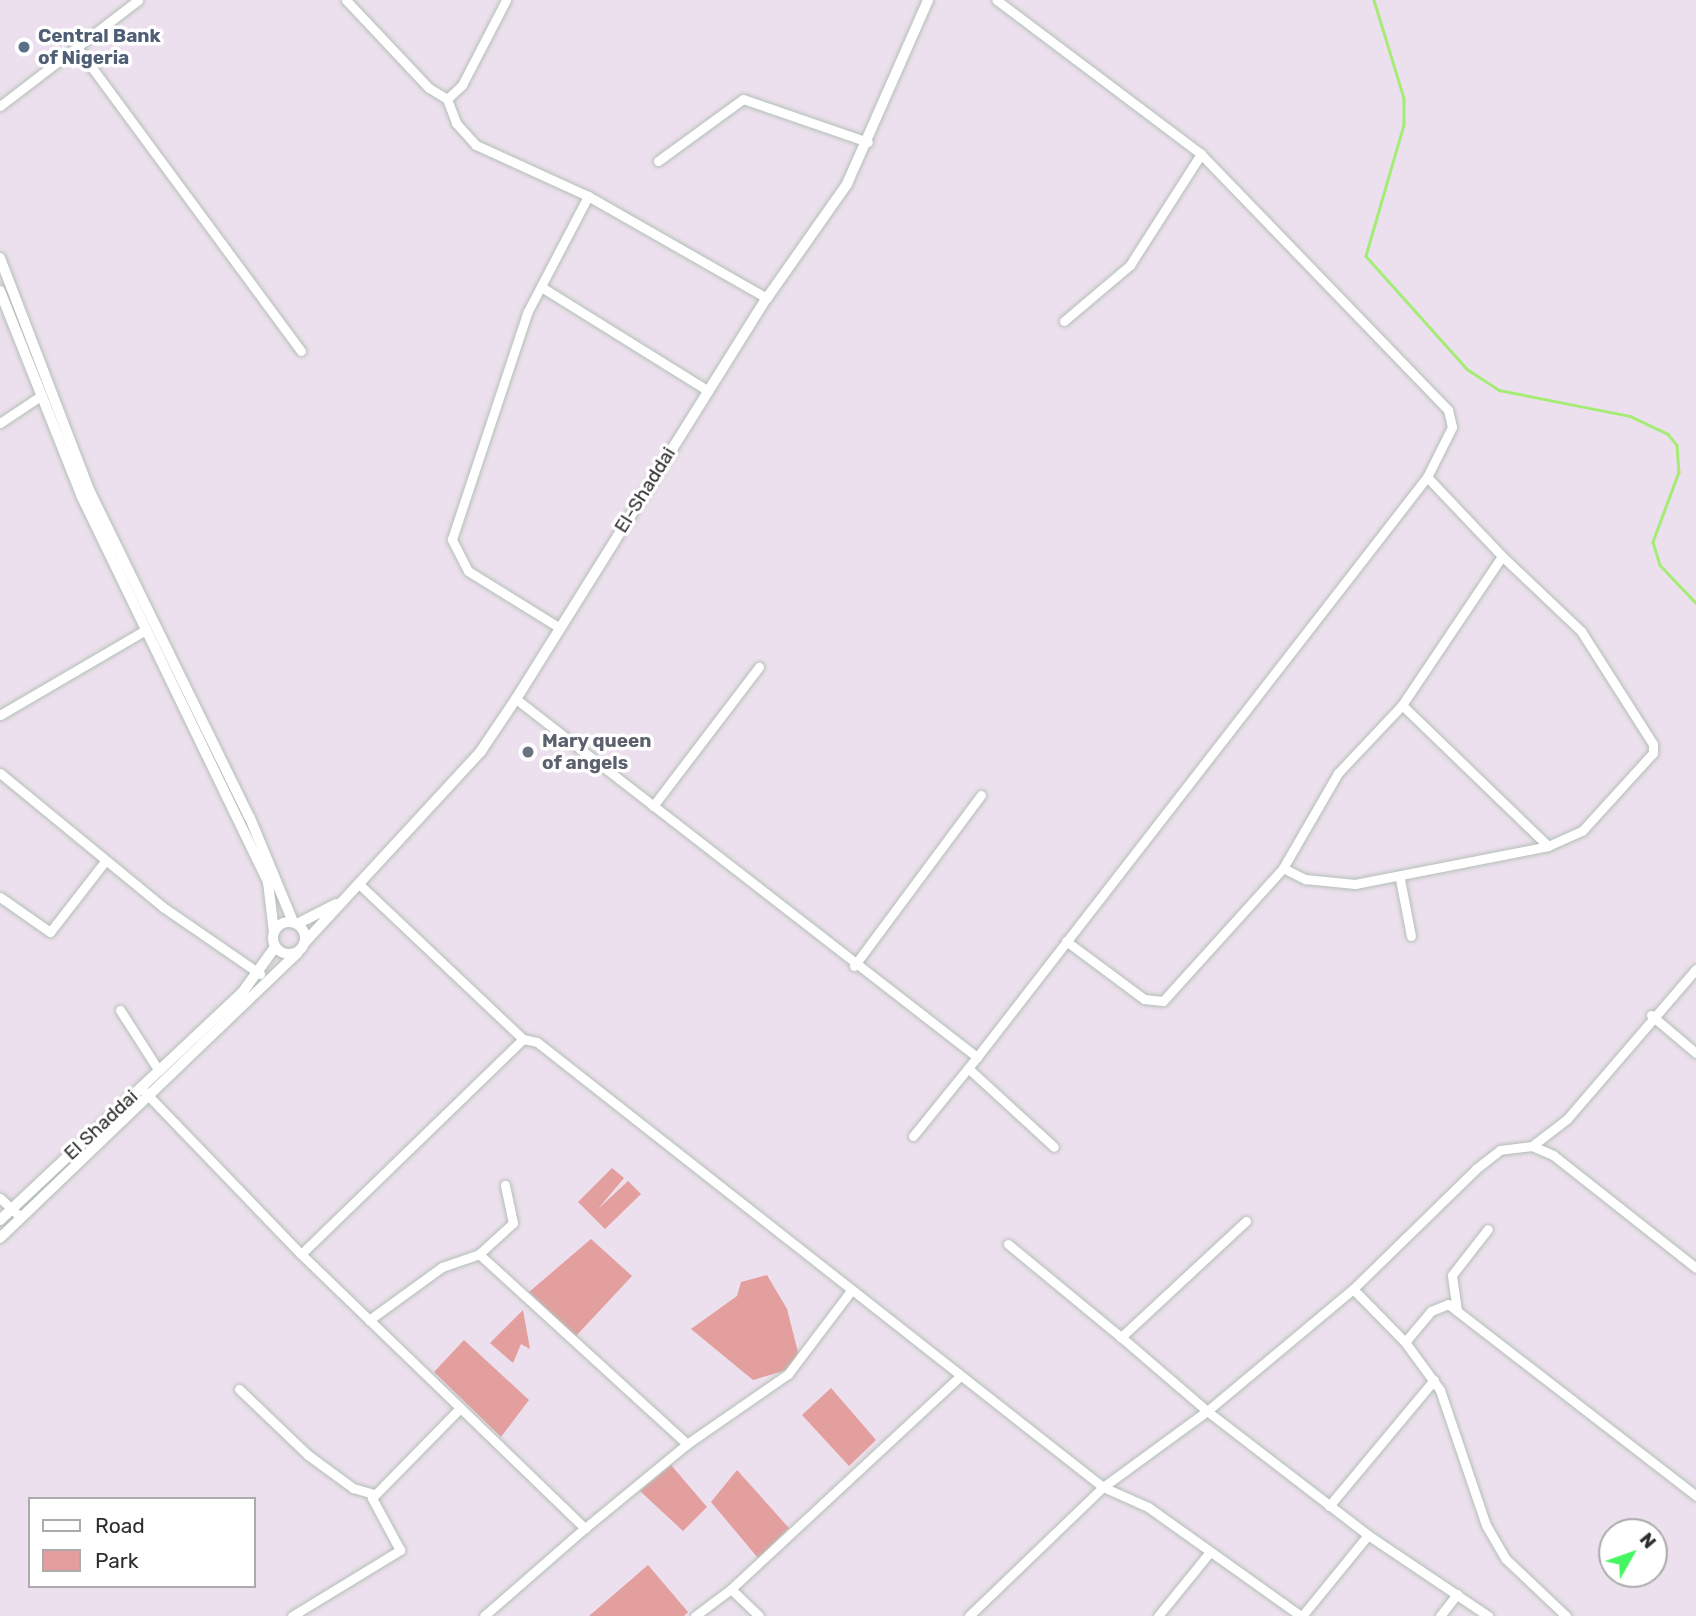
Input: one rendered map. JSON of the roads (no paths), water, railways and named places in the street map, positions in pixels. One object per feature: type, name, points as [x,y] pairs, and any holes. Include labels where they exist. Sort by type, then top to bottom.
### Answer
[{"type":"street","points":[[0,106],[79,50],[138,0]]},
{"type":"street","points":[[345,0],[429,88],[447,99],[456,123],[476,145],[588,196],[767,298]]},
{"type":"street","points":[[447,99],[462,85],[506,0]]},
{"type":"street","name":"El-Shaddai","points":[[145,1092],[297,953],[336,904],[359,884],[481,751],[707,390],[767,298],[827,216],[868,142],[928,0]]},
{"type":"street","points":[[913,1136],[969,1069],[1427,477],[1451,427],[1447,410],[1201,154],[997,0]]},
{"type":"street","points":[[79,50],[301,351]]},
{"type":"street","points":[[658,161],[743,99],[868,142]]},
{"type":"street","points":[[1064,321],[1130,265],[1201,154]]},
{"type":"street","points":[[560,628],[468,571],[452,540],[528,311],[588,196]]},
{"type":"street","points":[[0,258],[86,494],[305,943]]},
{"type":"street","points":[[542,288],[707,390]]},
{"type":"street","points":[[0,291],[144,631],[206,740],[268,883],[275,947],[297,953]]},
{"type":"street","points":[[0,423],[42,395]]},
{"type":"street","points":[[1283,868],[1337,885],[1400,878],[1571,839],[1611,805],[1654,749],[1575,623],[1502,556],[1427,477]]},
{"type":"street","points":[[1066,941],[1144,999],[1163,1001],[1283,868],[1338,773],[1402,705],[1502,556]]},
{"type":"street","points":[[0,715],[144,631]]},
{"type":"street","points":[[653,806],[759,667]]},
{"type":"street","points":[[516,699],[853,966],[977,1057]]},
{"type":"street","points":[[1402,705],[1548,845]]},
{"type":"street","points":[[0,773],[105,861],[260,974]]},
{"type":"street","points":[[853,966],[981,795]]},
{"type":"street","points":[[0,897],[50,932],[105,861]]},
{"type":"street","points":[[1400,878],[1411,936]]},
{"type":"street","points":[[359,884],[523,1039],[537,1042],[850,1292],[1103,1487],[1147,1507],[1302,1616],[1368,1535]]},
{"type":"street","points":[[274,932],[336,904]]},
{"type":"street","name":"El Shaddai","points":[[145,1092],[159,1071],[260,974],[275,947]]},
{"type":"street","points":[[1532,1146],[1567,1119],[1651,1015],[1696,969]]},
{"type":"street","points":[[120,1010],[159,1071]]},
{"type":"street","points":[[1651,1015],[1696,1053]]},
{"type":"street","points":[[300,1254],[523,1039]]},
{"type":"street","points":[[969,1069],[1054,1147]]},
{"type":"street","points":[[0,1220],[15,1212],[145,1092],[300,1254],[585,1528]]},
{"type":"street","points":[[969,1616],[1103,1487],[1207,1411],[1353,1289],[1476,1169],[1500,1150],[1532,1146],[1553,1155],[1696,1268]]},
{"type":"street","points":[[369,1320],[434,1272],[479,1254],[513,1223],[505,1185]]},
{"type":"street","points":[[0,1198],[15,1212]]},
{"type":"street","points":[[0,1238],[15,1212]]},
{"type":"street","points":[[1121,1337],[1246,1221]]},
{"type":"street","points":[[1457,1311],[1452,1275],[1488,1229]]},
{"type":"street","points":[[1008,1244],[1207,1411],[1329,1506],[1488,1616]]},
{"type":"street","points":[[479,1254],[687,1444]]},
{"type":"street","points":[[1353,1289],[1405,1342],[1434,1380],[1486,1525],[1506,1559],[1566,1616]]},
{"type":"street","points":[[484,1616],[687,1444],[788,1374],[850,1292]]},
{"type":"street","points":[[1405,1342],[1440,1305],[1457,1311],[1696,1496]]},
{"type":"street","points":[[695,1616],[731,1589],[959,1377]]},
{"type":"street","points":[[1329,1506],[1434,1380]]},
{"type":"street","points":[[239,1390],[308,1455],[353,1488],[374,1494]]},
{"type":"street","points":[[292,1616],[400,1550],[375,1514],[374,1494],[460,1408]]},
{"type":"street","points":[[1158,1616],[1209,1553]]},
{"type":"street","points":[[731,1589],[759,1616]]},
{"type":"street","points":[[1440,1616],[1457,1594]]},
{"type":"waterway","points":[[1374,0],[1404,98],[1404,125],[1366,256],[1467,369],[1499,390],[1630,416],[1668,434],[1677,445],[1679,472],[1653,542],[1660,565],[1696,603]]},
{"type":"place","name":"Central Bank of Nigeria","points":[[24,47]]},
{"type":"place","name":"Mary queen of angels","points":[[528,752]]}]
